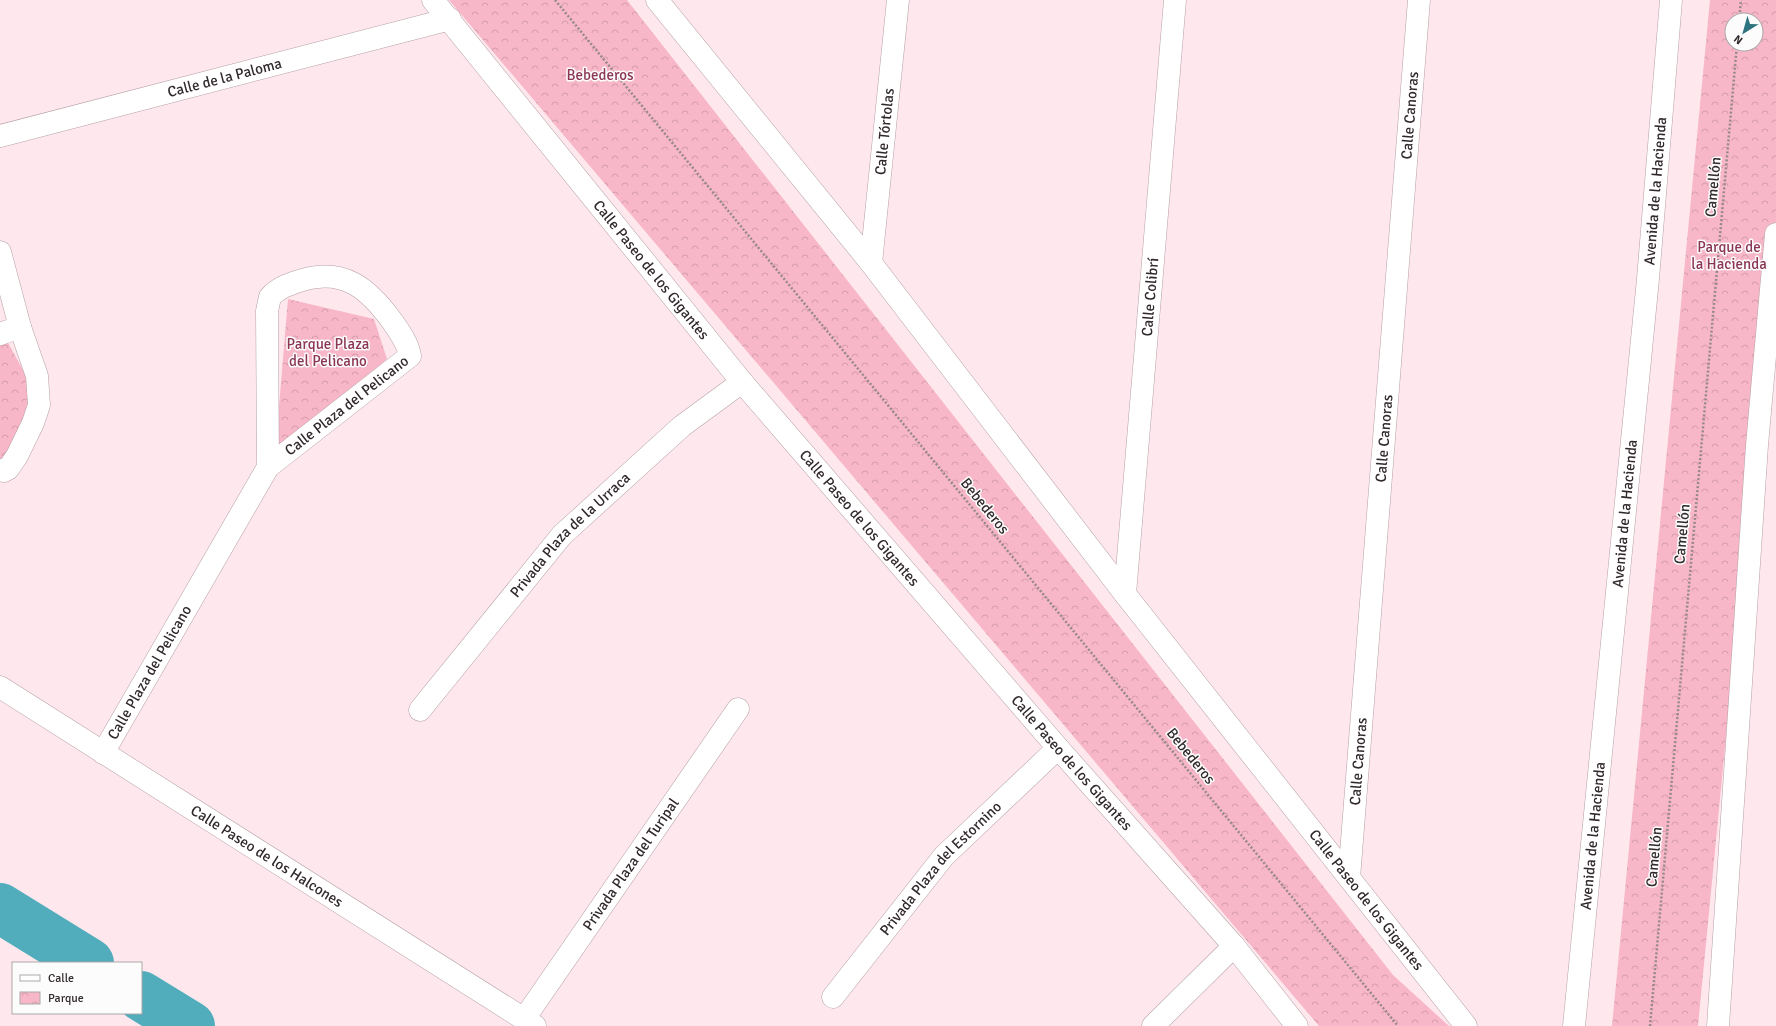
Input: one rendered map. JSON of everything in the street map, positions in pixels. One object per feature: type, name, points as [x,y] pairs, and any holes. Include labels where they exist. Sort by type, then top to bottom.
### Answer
[{"type":"street","name":"Calle Paseo de los Gigantes","points":[[433,0],[450,19],[742,382],[1058,748],[1234,946],[1297,1026]]},
{"type":"street","name":"Calle Paseo de los Gigantes","points":[[657,0],[871,263],[1125,594],[1466,1026]]},
{"type":"street","name":"Calle Tórtolas","points":[[871,263],[898,0]]},
{"type":"street","name":"Calle Colibrí","points":[[1125,594],[1175,0]]},
{"type":"street","name":"Calle Canoras","points":[[1349,878],[1420,0]]},
{"type":"street","name":"Avenida de la Hacienda","points":[[1574,1026],[1648,279],[1671,0]]},
{"type":"street","name":"Calle de la Paloma","points":[[0,136],[450,19]]},
{"type":"street","points":[[1718,1026],[1756,453],[1776,234]]},
{"type":"street","points":[[0,252],[20,327],[36,376],[39,405],[33,423],[17,456],[8,469],[0,470]]},
{"type":"street","name":"Calle Plaza del Pelicano","points":[[103,753],[268,467],[410,356],[406,344],[384,310],[368,292],[358,285],[334,277],[321,276],[282,287],[270,297],[267,311],[268,467]]},
{"type":"street","points":[[0,334],[20,327]]},
{"type":"street","name":"Privada Plaza de la Urraca","points":[[420,710],[562,535],[682,426],[742,382]]},
{"type":"street","name":"Calle Paseo de los Halcones","points":[[0,686],[529,1023]]},
{"type":"street","name":"Privada Plaza del Turipal","points":[[529,1023],[738,709]]},
{"type":"street","name":"Privada Plaza del Estornino","points":[[833,997],[944,856],[1058,748]]},
{"type":"street","points":[[1153,1026],[1234,946]]},
{"type":"path","name":"Bebederos","points":[[555,0],[1398,1026]]},
{"type":"path","points":[[1740,12],[1741,0]]},
{"type":"path","name":"Camellón","points":[[1650,1026],[1736,52]]},
{"type":"green space","name":"Bebederos","points":[[449,0],[627,0],[1393,975],[1449,1026],[1319,1026]]},
{"type":"green space","name":"Parque de la Hacienda","points":[[1710,0],[1776,0],[1776,221],[1698,1026],[1612,1026]]},
{"type":"green space","name":"Parque Plaza del Pelicano","points":[[288,299],[374,319],[387,359],[275,454]]},
{"type":"green space","points":[[7,341],[28,379],[33,405],[0,466],[0,343]]},
{"type":"waterway","points":[[0,908],[87,962]]},
{"type":"waterway","points":[[142,997],[190,1026]]}]
